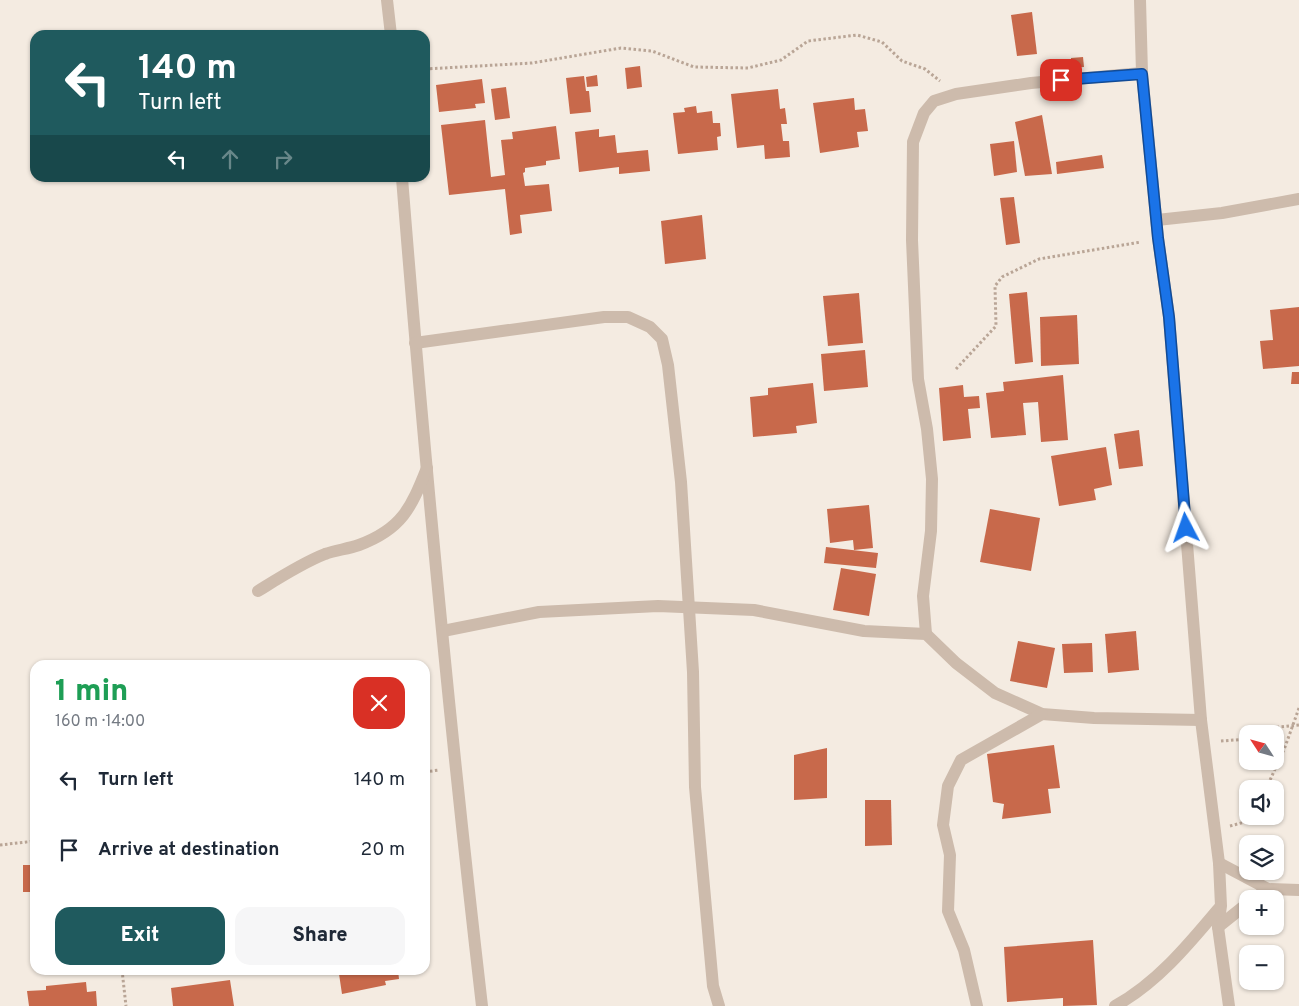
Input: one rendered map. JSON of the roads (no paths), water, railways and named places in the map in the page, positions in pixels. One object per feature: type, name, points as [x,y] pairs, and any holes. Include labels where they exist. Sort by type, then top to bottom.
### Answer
[{"type":"street","points":[[387,0],[390,30]]},
{"type":"street","points":[[1140,0],[1142,74],[1158,238],[1169,317],[1203,742],[1219,863],[1221,906],[1218,927],[1229,1006]]},
{"type":"street","points":[[1142,74],[1031,83],[956,94],[934,101],[924,113],[913,142],[912,240],[918,379],[927,429],[932,479],[931,531],[923,596],[926,634],[956,664],[996,693],[1042,714],[1094,718],[1201,720]]},
{"type":"street","points":[[402,182],[415,343],[428,466],[454,768],[482,1006]]},
{"type":"street","points":[[1157,220],[1222,213],[1299,199]]},
{"type":"street","points":[[415,343],[604,317],[628,317],[650,326],[662,339],[668,365],[681,482],[693,672],[695,787],[712,986],[719,1006]]},
{"type":"street","points":[[258,591],[325,554],[373,539],[393,525],[404,516],[413,504],[428,466]]},
{"type":"street","points":[[443,631],[539,612],[658,606],[754,610],[864,631],[926,634]]},
{"type":"street","points":[[978,1006],[964,950],[948,911],[950,855],[943,825],[948,786],[961,760],[1042,714]]},
{"type":"street","points":[[1219,863],[1268,889],[1299,890]]},
{"type":"street","points":[[1115,1006],[1134,996],[1164,969],[1221,906]]},
{"type":"street","points":[[1218,927],[1239,910]]}]
